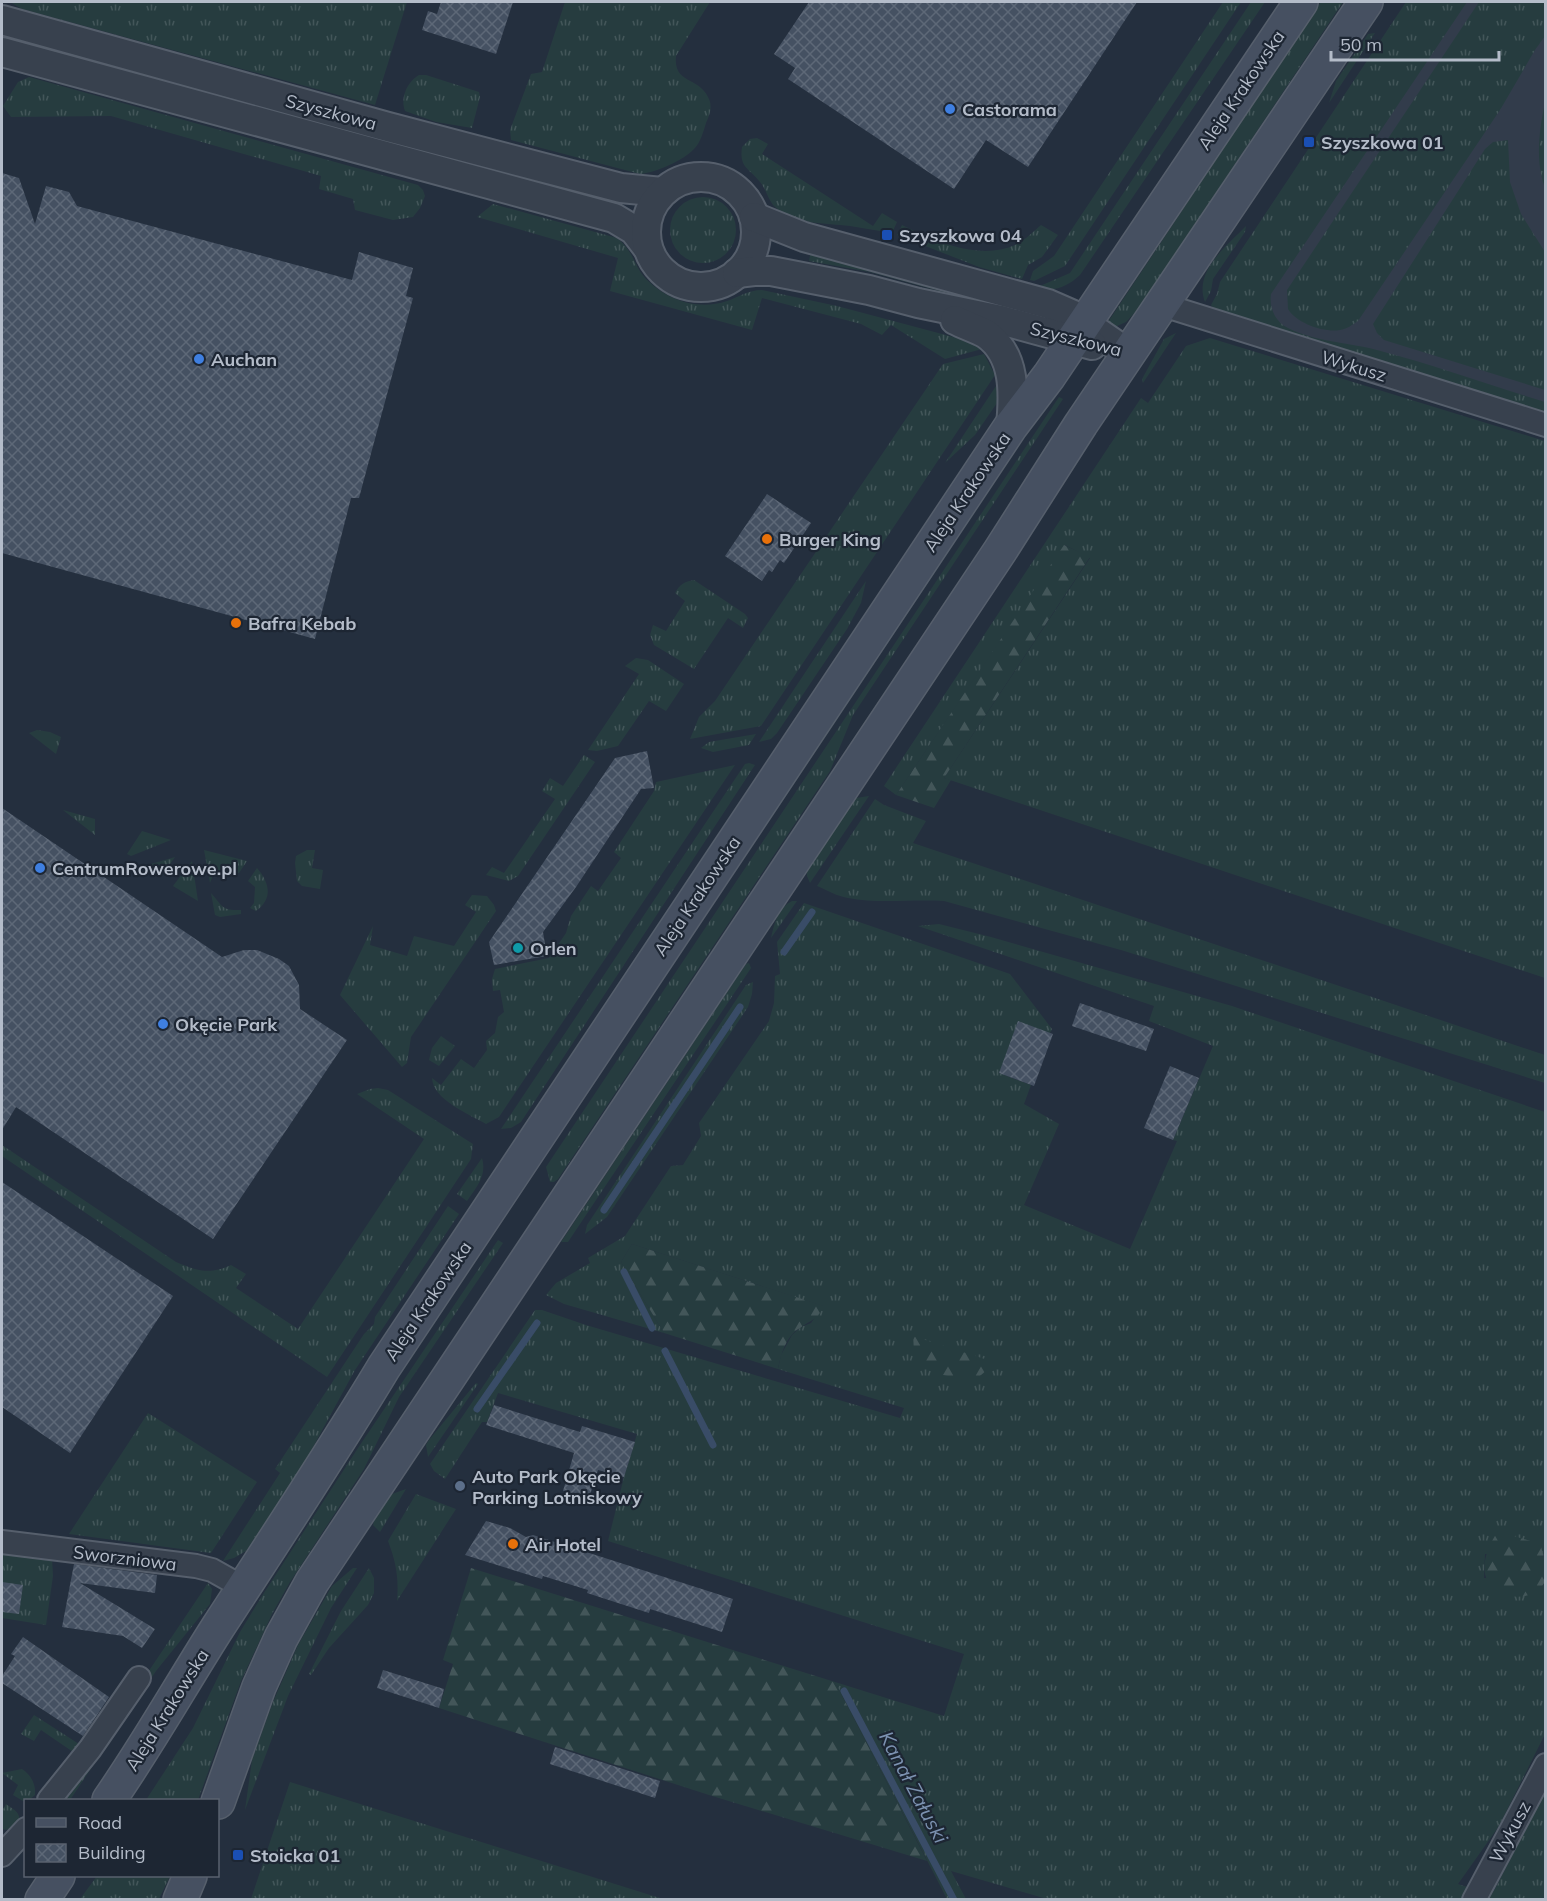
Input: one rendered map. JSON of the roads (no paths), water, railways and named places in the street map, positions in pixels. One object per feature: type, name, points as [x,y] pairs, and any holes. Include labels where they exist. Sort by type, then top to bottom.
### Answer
[{"type":"main road","name":"Aleja Krakowska","points":[[110,1799],[329,1458],[384,1367],[1011,426],[1049,376],[1301,2]]},
{"type":"main road","points":[[219,1799],[259,1687],[281,1638],[312,1582],[1000,552],[1081,424],[1366,2]]},
{"type":"main road","points":[[42,1899],[57,1877]]},
{"type":"main road","points":[[180,1899],[189,1877]]},
{"type":"street","name":"Szyszkowa","points":[[2,20],[388,127],[621,188],[663,192]]},
{"type":"street","name":"Szyszkowa","points":[[2,52],[614,219],[634,230],[647,247]]},
{"type":"street","points":[[713,178],[727,183],[739,192],[754,217],[756,229],[753,248],[746,264],[726,281],[713,286],[685,285],[672,279],[661,271],[647,247],[645,232],[647,217],[653,204],[663,192],[686,179],[713,178]]},
{"type":"street","name":"Szyszkowa","points":[[754,217],[804,237],[1048,304],[1071,314],[1079,332]]},
{"type":"street","name":"Szyszkowa","points":[[737,273],[754,270],[771,271],[869,290],[918,303],[1001,320],[1079,332],[1129,354]]},
{"type":"street","points":[[918,303],[986,335],[1000,349],[1008,363],[1013,383],[1011,426]]},
{"type":"street","name":"Wykusz","points":[[1163,305],[1545,425]]},
{"type":"street","name":"Sworzniowa","points":[[2,1542],[196,1566],[212,1570],[244,1588]]},
{"type":"street","points":[[50,1799],[90,1749],[139,1678]]},
{"type":"street","name":"Wykusz","points":[[1474,1899],[1545,1765]]},
{"type":"street","points":[[2,1855],[24,1831]]},
{"type":"waterway","points":[[784,952],[812,912]]},
{"type":"waterway","points":[[604,1210],[740,1007]]},
{"type":"waterway","name":"Kanał Załuski","points":[[624,1272],[652,1328]]},
{"type":"waterway","points":[[477,1409],[537,1323]]},
{"type":"waterway","name":"Kanał Załuski","points":[[665,1351],[713,1445]]},
{"type":"waterway","name":"Kanał Załuski","points":[[844,1691],[954,1900]]},
{"type":"place","name":"Castorama","points":[[950,109]]},
{"type":"place","name":"Szyszkowa 01","points":[[1309,142]]},
{"type":"place","name":"Szyszkowa 04","points":[[887,235]]},
{"type":"place","name":"Auchan","points":[[199,359]]},
{"type":"place","name":"Burger King","points":[[767,539]]},
{"type":"place","name":"Bafra Kebab","points":[[236,623]]},
{"type":"place","name":"CentrumRowerowe.pl","points":[[40,868]]},
{"type":"place","name":"Orlen","points":[[518,948]]},
{"type":"place","name":"Okęcie Park","points":[[163,1024]]},
{"type":"place","name":"Auto Park Okęcie Parking Lotniskowy","points":[[460,1486]]},
{"type":"place","name":"Air Hotel","points":[[513,1544]]},
{"type":"place","name":"Stoicka 01","points":[[238,1855]]}]
